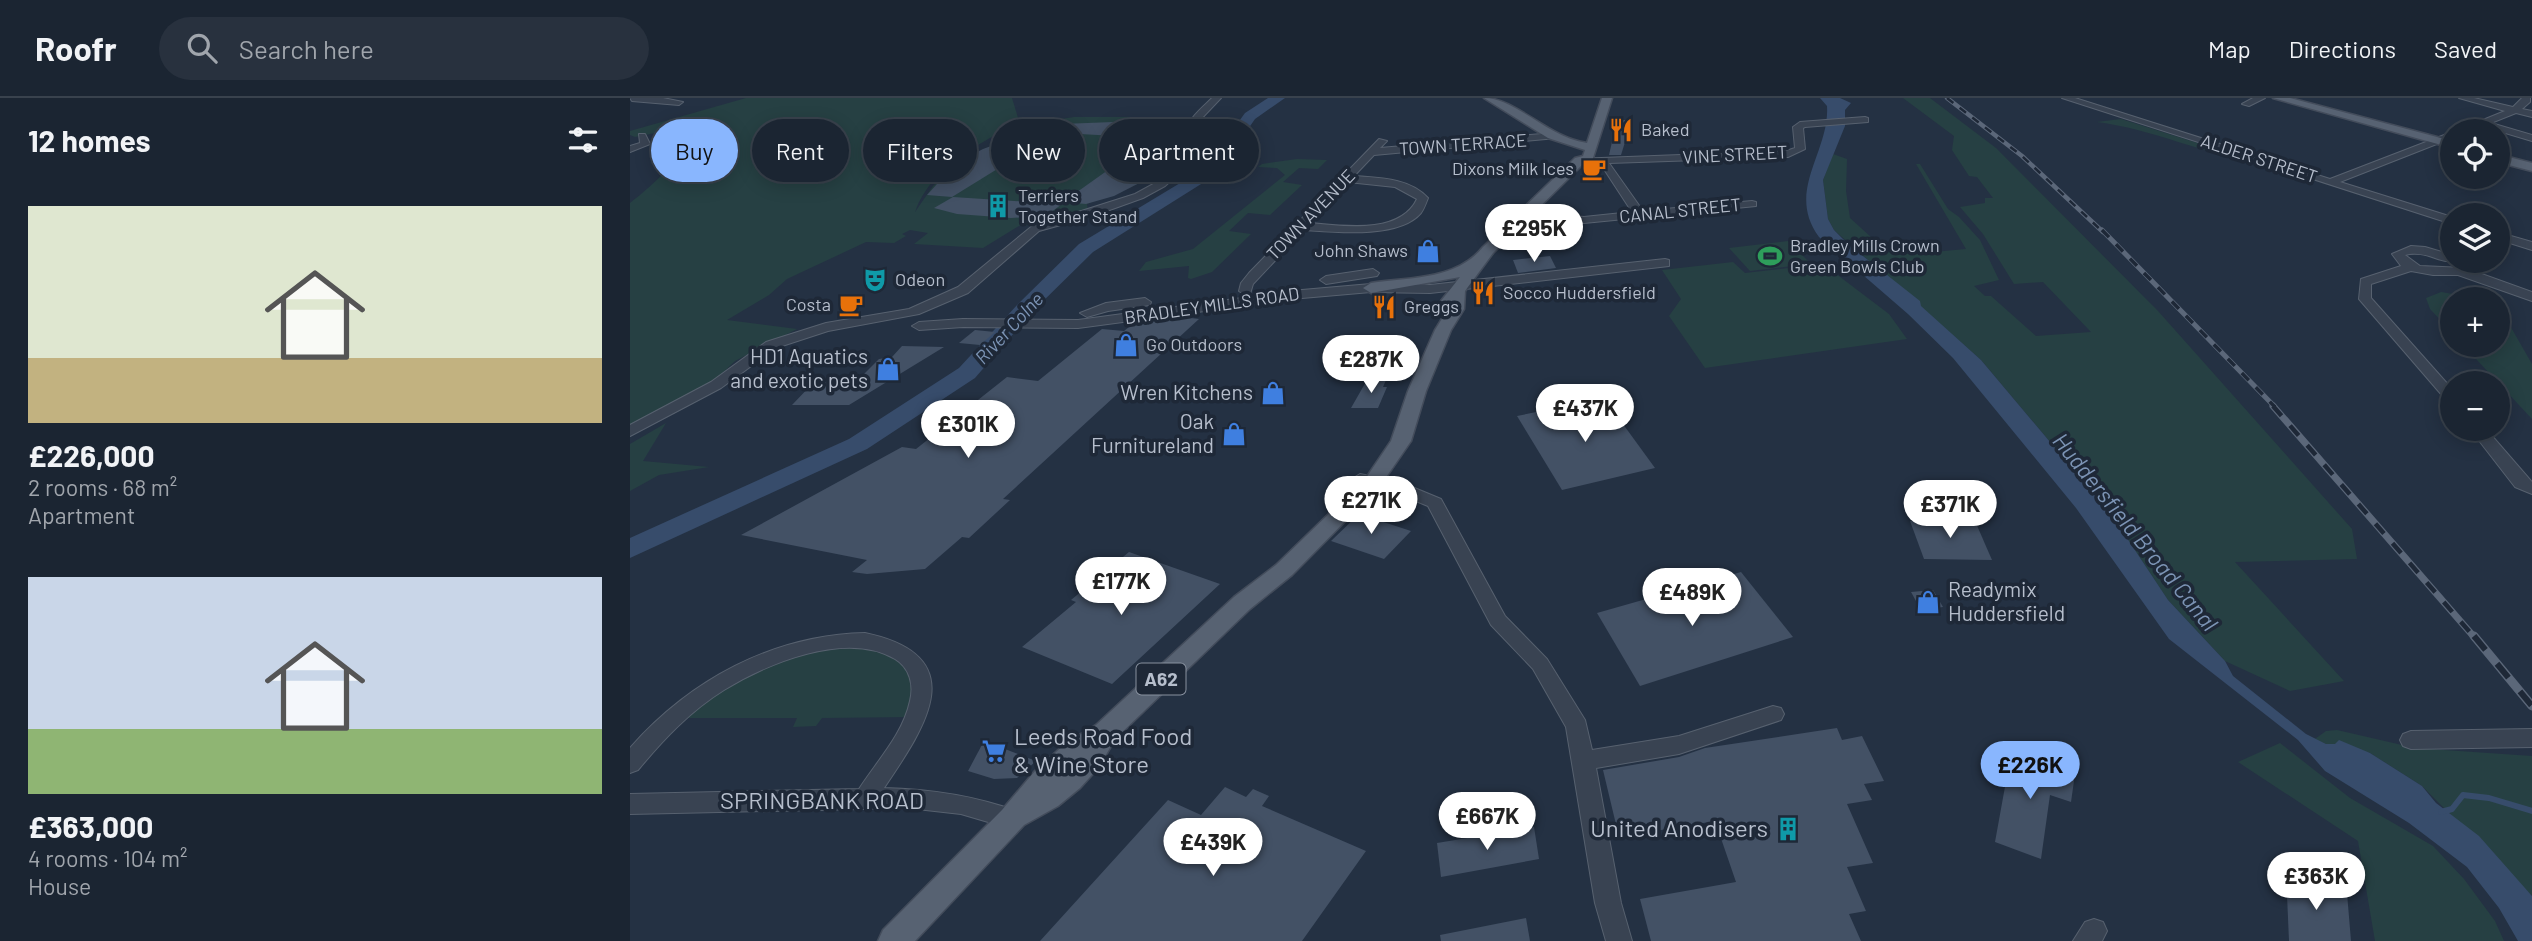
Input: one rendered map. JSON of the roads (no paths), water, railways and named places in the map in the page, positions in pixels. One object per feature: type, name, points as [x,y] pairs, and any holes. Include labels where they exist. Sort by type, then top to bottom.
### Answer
[{"type":"main road","points":[[1489,98],[1554,136],[1578,146],[1592,147]]},
{"type":"main road","points":[[1579,161],[1574,157],[1596,98]]},
{"type":"main road","name":"A62","points":[[894,941],[1012,819],[1056,794],[1093,757],[1105,732],[1242,603],[1284,570],[1397,449],[1405,422],[1443,330],[1459,300],[1460,288],[1473,266],[1579,161],[1588,158],[1608,98]]},
{"type":"main road","points":[[2278,98],[2438,141]]},
{"type":"main road","points":[[2510,161],[2531,167]]},
{"type":"main road","points":[[1372,281],[1446,278],[1473,266]]},
{"type":"street","points":[[632,98],[679,102]]},
{"type":"street","points":[[908,317],[948,298],[980,278],[1035,229],[1089,215],[1139,196],[1176,173],[1193,152],[1192,128],[1195,121],[1217,98]]},
{"type":"street","name":"ALDER STREET","points":[[2066,98],[2440,217]]},
{"type":"street","points":[[2246,104],[2261,98]]},
{"type":"street","points":[[2463,98],[2532,114]]},
{"type":"street","points":[[2492,119],[2515,110],[2528,100]]},
{"type":"street","points":[[2122,106],[2127,117]]},
{"type":"street","name":"VINE STREET","points":[[1579,161],[1788,154],[1800,149],[1799,121],[1819,123],[1865,120]]},
{"type":"street","points":[[2510,131],[2532,138]]},
{"type":"street","points":[[630,149],[645,144],[642,136]]},
{"type":"street","name":"TOWN TERRACE","points":[[1371,152],[1554,136]]},
{"type":"street","name":"TOWN AVENUE","points":[[1245,291],[1247,283],[1382,141]]},
{"type":"street","points":[[2331,182],[2438,141]]},
{"type":"street","points":[[1467,145],[1472,157]]},
{"type":"street","points":[[1603,161],[1639,214]]},
{"type":"street","points":[[1300,226],[1351,230],[1375,228],[1413,215],[1421,206],[1423,198],[1416,191],[1401,185],[1345,179]]},
{"type":"street","name":"CANAL STREET","points":[[1525,215],[1584,220],[1752,204]]},
{"type":"street","points":[[2510,239],[2532,246]]},
{"type":"street","points":[[2440,256],[2421,250],[2400,251],[2398,254],[2399,258],[2412,267],[2433,272],[2440,268]]},
{"type":"street","name":"BRADLEY MILLS ROAD","points":[[908,317],[919,326],[962,323],[1078,324],[1302,294],[1372,281],[1430,289],[1460,288],[1665,263]]},
{"type":"street","points":[[2412,267],[2365,282],[2365,299],[2440,384]]},
{"type":"street","points":[[2480,273],[2532,297]]},
{"type":"street","points":[[1087,313],[1121,305],[1245,291],[1372,281]]},
{"type":"street","points":[[919,326],[934,319],[948,298]]},
{"type":"street","name":"BRADLEY MILLS ROAD","points":[[630,431],[716,385],[771,345],[796,335],[842,325],[908,317],[930,310],[962,323]]},
{"type":"street","points":[[2488,441],[2521,483],[2532,489]]},
{"type":"street","points":[[1366,480],[1394,486],[1435,503],[1499,620],[1540,664],[1570,710],[1577,726],[1608,903],[1619,941]]},
{"type":"street","points":[[630,765],[643,748],[692,701],[737,674],[784,653],[840,642],[872,641],[898,650],[914,664],[922,685],[915,720],[865,798]]},
{"type":"street","points":[[1583,761],[1679,745],[1773,714]]},
{"type":"street","points":[[2411,740],[2532,738]]},
{"type":"street","name":"SPRINGBANK ROAD","points":[[630,804],[865,798],[951,802],[985,808],[1012,819]]},
{"type":"water","points":[[1820,98],[1840,98],[1851,103],[1845,110],[1845,126],[1823,180],[1828,219],[1834,230],[1920,301],[1921,306],[1981,360],[2098,499],[2123,522],[2123,532],[2168,600],[2225,661],[2233,676],[2306,734],[2326,744],[2335,744],[2339,740],[2370,753],[2422,786],[2436,803],[2479,836],[2532,896],[2532,941],[2518,941],[2499,908],[2467,867],[2409,823],[2325,771],[2298,740],[2169,639],[2076,508],[1953,358],[1908,314],[1819,237],[1810,220],[1806,204],[1807,187],[1826,123],[1827,106]]},
{"type":"waterway","name":"River Colne","points":[[630,549],[858,444],[967,373],[1026,307],[1086,248],[1211,171],[1250,116],[1278,98]]},
{"type":"waterway","points":[[2441,812],[2452,809],[2463,795],[2489,798],[2532,811]]},
{"type":"railway","points":[[1947,98],[2022,156],[2103,232]]},
{"type":"railway","points":[[2102,230],[2275,407]]},
{"type":"railway","points":[[2273,406],[2475,638]]},
{"type":"railway","points":[[2474,636],[2532,706]]},
{"type":"place","name":"Baked","points":[[1621,130]]},
{"type":"place","name":"Dixons Milk Ices","points":[[1594,169]]},
{"type":"place","name":"Terriers Together Stand","points":[[998,206]]},
{"type":"place","name":"John Shaws","points":[[1428,251]]},
{"type":"place","name":"Bradley Mills Crown Green Bowls Club","points":[[1770,256]]},
{"type":"place","name":"Odeon","points":[[875,280]]},
{"type":"place","name":"Socco Huddersfield","points":[[1483,293]]},
{"type":"place","name":"Costa","points":[[851,305]]},
{"type":"place","name":"Greggs","points":[[1384,307]]},
{"type":"place","name":"Go Outdoors","points":[[1126,345]]},
{"type":"place","name":"HD1 Aquatics and exotic pets","points":[[888,369]]},
{"type":"place","name":"Wren Kitchens","points":[[1273,393]]},
{"type":"place","name":"Oak Furnitureland","points":[[1234,434]]},
{"type":"place","name":"Readymix Huddersfield","points":[[1928,602]]},
{"type":"place","name":"Leeds Road Food & Wine Store","points":[[994,751]]},
{"type":"place","name":"United Anodisers","points":[[1788,829]]},
{"type":"water label","name":"Huddersfield Broad Canal","points":[[2135,532]]}]
